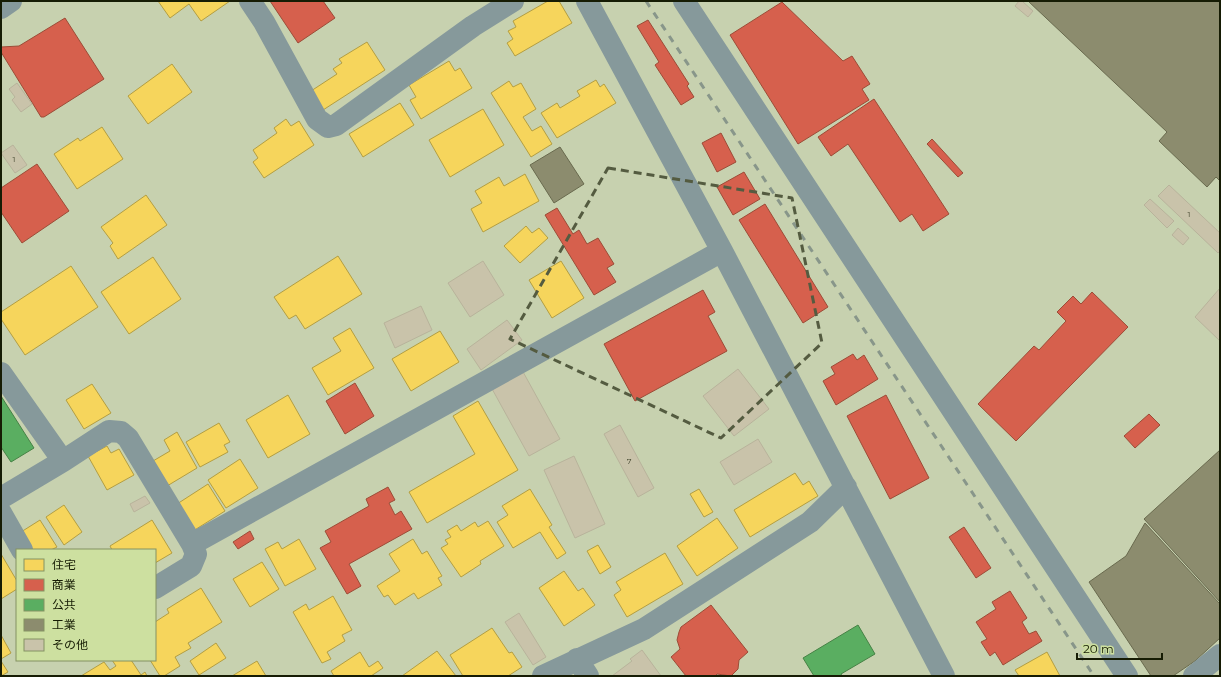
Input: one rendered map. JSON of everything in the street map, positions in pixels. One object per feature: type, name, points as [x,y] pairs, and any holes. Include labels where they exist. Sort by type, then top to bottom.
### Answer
[{"type":"street","points":[[1,8],[11,1]]},
{"type":"street","points":[[250,1],[264,22],[317,119],[328,127],[336,125],[473,26],[513,1]]},
{"type":"street","points":[[586,1],[722,251],[944,676]]},
{"type":"street","points":[[684,1],[1127,676]]},
{"type":"street","points":[[192,544],[722,251]]},
{"type":"street","points":[[1,373],[63,461]]},
{"type":"street","points":[[1,498],[63,461],[109,431],[121,432],[128,438],[192,544],[196,554],[191,566],[156,587]]},
{"type":"street","points":[[543,676],[582,668],[810,522],[846,487]]},
{"type":"street","points":[[1,513],[21,549]]},
{"type":"street","points":[[1194,676],[1220,655]]},
{"type":"highlighted area","points":[[608,168],[792,198],[822,343],[721,438],[510,339]]},
{"type":"building: 住宅","points":[[158,1],[230,1],[201,21],[189,4],[170,18]]},
{"type":"building: 住宅","points":[[548,1],[559,1],[572,23],[515,56],[507,43],[513,39],[508,31],[516,27],[513,21]]},
{"type":"building: 住宅","points":[[367,42],[385,70],[323,110],[311,91],[337,74],[333,69],[342,63],[339,59]]},
{"type":"building: 住宅","points":[[449,61],[455,71],[460,68],[472,88],[421,119],[410,100],[416,97],[409,85]]},
{"type":"building: 住宅","points":[[172,64],[192,92],[148,124],[128,96]]},
{"type":"building: 住宅","points":[[596,80],[600,87],[604,84],[616,103],[557,138],[541,113],[557,103],[560,108],[580,96],[577,91]]},
{"type":"building: 住宅","points":[[509,81],[513,87],[521,83],[536,109],[523,117],[532,131],[541,126],[552,144],[531,157],[491,93]]},
{"type":"building: 住宅","points":[[400,103],[414,125],[363,157],[349,134]]},
{"type":"building: 住宅","points":[[483,109],[504,145],[450,177],[429,140]]},
{"type":"building: 住宅","points":[[286,119],[291,126],[299,121],[314,145],[264,178],[253,162],[258,158],[253,150],[277,133],[274,128]]},
{"type":"building: 住宅","points":[[102,127],[123,159],[77,189],[54,154],[78,138],[80,141]]},
{"type":"building: 住宅","points":[[525,174],[539,201],[483,232],[471,209],[482,203],[475,191],[499,177],[504,186]]},
{"type":"building: 住宅","points":[[146,195],[167,225],[118,259],[110,246],[113,243],[101,227]]},
{"type":"building: 住宅","points":[[526,226],[532,233],[539,228],[548,238],[520,263],[504,246]]},
{"type":"building: 住宅","points":[[338,256],[362,294],[305,329],[296,315],[289,319],[274,297]]},
{"type":"building: 住宅","points":[[153,257],[181,299],[129,334],[101,292]]},
{"type":"building: 住宅","points":[[561,261],[584,298],[552,318],[529,280]]},
{"type":"building: 住宅","points":[[71,266],[98,307],[25,355],[1,319],[1,312]]},
{"type":"building: 住宅","points":[[350,328],[374,368],[328,395],[312,368],[341,351],[333,338]]},
{"type":"building: 住宅","points":[[440,331],[459,362],[411,391],[392,359]]},
{"type":"building: 住宅","points":[[92,384],[111,413],[84,429],[66,400]]},
{"type":"building: 住宅","points":[[288,395],[310,434],[268,458],[246,420]]},
{"type":"building: 住宅","points":[[478,401],[518,470],[427,523],[409,492],[475,454],[453,416]]},
{"type":"building: 住宅","points":[[219,423],[230,442],[224,445],[228,452],[200,467],[186,442]]},
{"type":"building: 住宅","points":[[177,432],[197,468],[167,486],[153,461],[170,451],[164,440]]},
{"type":"building: 住宅","points":[[107,446],[111,453],[119,449],[134,475],[107,490],[88,456]]},
{"type":"building: 住宅","points":[[240,459],[258,488],[226,508],[208,480]]},
{"type":"building: 住宅","points":[[795,473],[803,485],[809,481],[818,496],[750,537],[734,510]]},
{"type":"building: 住宅","points":[[208,484],[225,511],[193,531],[177,504]]},
{"type":"building: 住宅","points":[[530,489],[552,525],[549,527],[566,553],[557,559],[540,532],[513,548],[497,522],[508,515],[502,506]]},
{"type":"building: 住宅","points":[[699,489],[713,512],[704,517],[690,494]]},
{"type":"building: 住宅","points":[[64,505],[82,532],[64,545],[46,517]]},
{"type":"building: 住宅","points":[[717,518],[738,548],[697,576],[677,546]]},
{"type":"building: 住宅","points":[[40,520],[57,547],[53,549],[32,549],[21,532]]},
{"type":"building: 住宅","points":[[152,520],[172,553],[156,562],[156,549],[112,549],[110,546]]},
{"type":"building: 住宅","points":[[488,521],[504,546],[480,561],[481,564],[461,577],[441,548],[448,544],[445,540],[451,537],[447,531],[457,525],[461,531],[475,522],[478,527]]},
{"type":"building: 住宅","points":[[299,539],[316,569],[285,586],[265,549],[278,542],[282,549]]},
{"type":"building: 住宅","points":[[413,539],[422,554],[427,551],[442,576],[438,578],[442,585],[418,599],[414,593],[395,605],[388,595],[384,597],[377,586],[400,571],[389,554]]},
{"type":"building: 住宅","points":[[598,545],[611,567],[600,574],[587,551]]},
{"type":"building: 住宅","points":[[665,553],[683,584],[627,617],[614,595],[621,590],[616,582]]},
{"type":"building: 住宅","points":[[1,554],[16,579],[16,590],[1,599]]},
{"type":"building: 住宅","points":[[262,562],[279,589],[250,607],[233,579]]},
{"type":"building: 住宅","points":[[564,571],[578,591],[583,588],[595,605],[564,626],[539,588]]},
{"type":"building: 住宅","points":[[201,588],[222,622],[188,643],[191,648],[175,657],[180,666],[164,676],[160,676],[151,661],[156,661],[156,621],[169,613],[167,609]]},
{"type":"building: 住宅","points":[[333,596],[352,630],[342,635],[345,641],[327,652],[331,659],[322,663],[293,612],[306,604],[309,610]]},
{"type":"building: 住宅","points":[[492,628],[509,653],[512,652],[522,667],[508,676],[463,676],[450,655]]},
{"type":"building: 住宅","points":[[1,635],[11,653],[1,659]]},
{"type":"building: 住宅","points":[[216,643],[226,658],[199,675],[190,661]]},
{"type":"building: 住宅","points":[[437,651],[456,676],[402,676]]},
{"type":"building: 住宅","points":[[360,652],[369,667],[378,661],[383,668],[371,676],[334,676],[331,671]]},
{"type":"building: 住宅","points":[[1047,652],[1060,676],[1019,676],[1015,670]]},
{"type":"building: 住宅","points":[[1,661],[8,672],[1,676]]},
{"type":"building: 住宅","points":[[113,661],[132,661],[141,675],[145,672],[147,676],[81,676],[104,662],[110,670],[116,666]]},
{"type":"building: 住宅","points":[[257,661],[266,676],[232,676]]},
{"type":"building: 商業","points":[[270,1],[323,1],[335,18],[298,43]]},
{"type":"building: 商業","points":[[782,2],[843,61],[852,56],[870,84],[862,89],[869,100],[798,144],[730,35]]},
{"type":"building: 商業","points":[[65,18],[104,79],[44,117],[41,117],[1,52],[1,47],[19,46]]},
{"type":"building: 商業","points":[[648,20],[689,84],[687,86],[694,97],[681,105],[655,65],[659,62],[637,26]]},
{"type":"building: 商業","points":[[874,99],[949,214],[923,231],[912,214],[900,222],[848,144],[831,156],[818,137]]},
{"type":"building: 商業","points":[[721,133],[736,162],[717,172],[702,143]]},
{"type":"building: 商業","points":[[932,139],[963,173],[958,177],[927,144]]},
{"type":"building: 商業","points":[[37,164],[69,211],[22,243],[1,212],[1,188]]},
{"type":"building: 商業","points":[[744,172],[760,199],[733,215],[717,187]]},
{"type":"building: 商業","points":[[765,204],[828,307],[803,323],[739,220]]},
{"type":"building: 商業","points":[[557,208],[573,234],[579,230],[587,244],[598,238],[614,264],[607,268],[616,282],[594,295],[545,215]]},
{"type":"building: 商業","points":[[703,290],[715,312],[708,316],[727,351],[635,401],[604,344]]},
{"type":"building: 商業","points":[[1092,292],[1128,327],[1016,441],[978,404],[1034,346],[1039,350],[1066,321],[1057,312],[1073,296],[1081,304]]},
{"type":"building: 商業","points":[[853,354],[857,360],[864,355],[878,379],[836,405],[823,381],[835,374],[831,367]]},
{"type":"building: 商業","points":[[355,383],[374,416],[345,434],[326,401]]},
{"type":"building: 商業","points":[[886,395],[929,478],[890,499],[847,416]]},
{"type":"building: 商業","points":[[1149,414],[1160,425],[1135,448],[1124,436]]},
{"type":"building: 商業","points":[[388,487],[395,500],[389,503],[395,515],[401,511],[412,529],[349,564],[361,586],[347,594],[320,548],[331,542],[325,531],[369,506],[366,499]]},
{"type":"building: 商業","points":[[964,527],[991,568],[976,578],[949,537]]},
{"type":"building: 商業","points":[[250,531],[254,539],[238,549],[233,542]]},
{"type":"building: 商業","points":[[1010,591],[1027,618],[1022,622],[1029,634],[1036,631],[1042,641],[1003,665],[995,652],[990,656],[981,642],[987,639],[976,622],[996,609],[992,602]]},
{"type":"building: 商業","points":[[711,605],[748,652],[739,660],[738,669],[731,676],[717,674],[715,676],[686,676],[671,657],[680,649],[677,640],[679,632],[681,627]]},
{"type":"building: 公共","points":[[1,396],[34,448],[11,462],[1,447]]},
{"type":"building: 公共","points":[[858,625],[875,654],[841,674],[842,676],[814,676],[803,658]]},
{"type":"building: 工業","points":[[1028,1],[1220,1],[1220,181],[1216,177],[1207,187],[1159,141],[1167,132]]},
{"type":"building: 工業","points":[[560,147],[584,184],[554,203],[530,165]]},
{"type":"building: 工業","points":[[1220,450],[1220,602],[1144,519]]},
{"type":"building: 工業","points":[[1145,523],[1220,604],[1220,638],[1195,661],[1173,676],[1151,676],[1089,582],[1126,556]]},
{"type":"building: その他","points":[[1019,1],[1022,1],[1033,11],[1028,17],[1015,6]]},
{"type":"building: その他","points":[[17,83],[32,104],[21,112],[12,100],[15,97],[9,89]]},
{"type":"building: その他","points":[[13,145],[27,165],[15,173],[1,153]]},
{"type":"building: その他","points":[[1169,185],[1220,233],[1220,251],[1218,253],[1158,196]]},
{"type":"building: その他","points":[[1150,199],[1174,221],[1167,228],[1144,205]]},
{"type":"building: その他","points":[[1178,228],[1189,238],[1183,245],[1172,235]]},
{"type":"building: その他","points":[[483,261],[504,295],[470,317],[448,283]]},
{"type":"building: その他","points":[[1220,288],[1220,341],[1195,317]]},
{"type":"building: その他","points":[[421,306],[432,330],[395,348],[384,323]]},
{"type":"building: その他","points":[[507,320],[522,340],[481,370],[467,349]]},
{"type":"building: その他","points":[[738,369],[769,409],[734,436],[703,396]]},
{"type":"building: その他","points":[[522,370],[560,439],[529,456],[491,387]]},
{"type":"building: その他","points":[[620,425],[654,488],[638,497],[604,434]]},
{"type":"building: その他","points":[[758,439],[772,462],[734,485],[720,462]]},
{"type":"building: その他","points":[[574,456],[605,524],[575,538],[544,470]]},
{"type":"building: その他","points":[[145,496],[150,503],[134,512],[130,504]]},
{"type":"building: その他","points":[[519,613],[546,657],[533,665],[505,622]]},
{"type":"building: その他","points":[[642,650],[661,676],[612,676],[632,661],[630,659]]},
{"type":"railway","points":[[646,1],[1094,676]]}]
